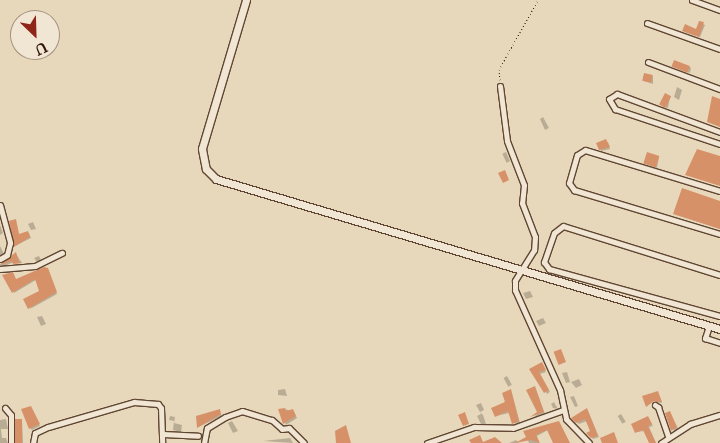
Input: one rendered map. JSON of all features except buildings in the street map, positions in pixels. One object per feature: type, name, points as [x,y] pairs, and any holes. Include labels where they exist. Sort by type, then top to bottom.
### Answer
[{"type":"street","points":[[246,0],[202,149],[203,162],[210,174],[216,179],[720,330]]},
{"type":"street","points":[[692,0],[720,10]]},
{"type":"street","points":[[647,23],[720,49]]},
{"type":"street","points":[[648,62],[720,89]]},
{"type":"street","points":[[500,86],[507,141],[524,185],[522,203],[535,237],[531,258],[521,271],[515,290],[560,390],[563,410],[570,425],[589,443]]},
{"type":"street","points":[[720,132],[616,94],[609,99],[615,109],[720,144]]},
{"type":"street","points":[[720,191],[585,150],[578,155],[569,183],[574,190],[720,234]]},
{"type":"street","points":[[0,206],[10,249],[0,258]]},
{"type":"street","points":[[720,275],[563,226],[554,233],[544,262],[549,268],[720,316]]},
{"type":"street","points":[[0,269],[9,266],[13,269],[35,266],[62,253]]},
{"type":"street","points":[[709,326],[705,338],[720,343]]},
{"type":"street","points":[[33,443],[35,433],[48,427],[134,402],[162,408],[162,443]]},
{"type":"street","points":[[655,405],[658,407],[668,436]]},
{"type":"street","points":[[5,408],[11,415],[11,443]]},
{"type":"street","points":[[427,443],[474,427],[513,428],[563,410]]},
{"type":"street","points":[[204,443],[207,428],[225,416],[242,411],[272,420],[282,429],[289,428],[304,443]]},
{"type":"street","points":[[661,443],[668,436],[690,424],[720,415]]},
{"type":"street","points":[[162,434],[198,436]]},
{"type":"path","points":[[500,86],[499,70],[538,0]]}]
